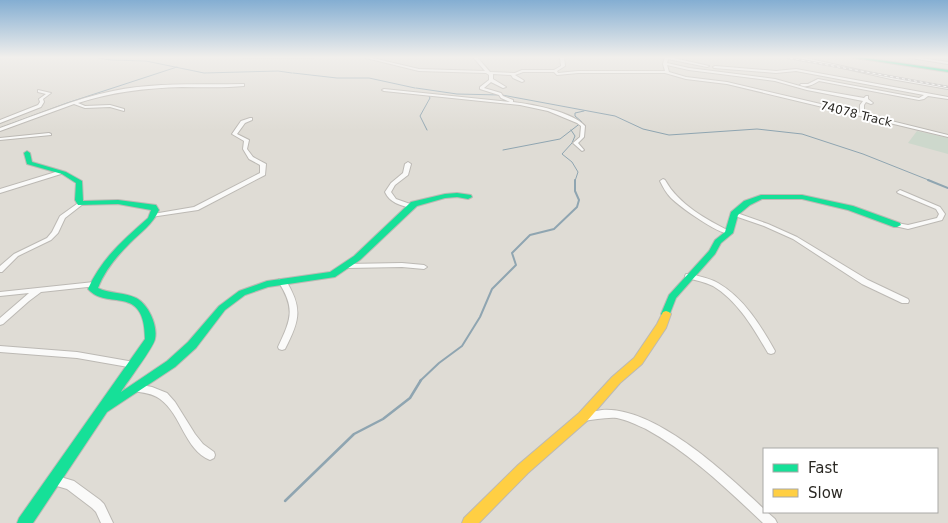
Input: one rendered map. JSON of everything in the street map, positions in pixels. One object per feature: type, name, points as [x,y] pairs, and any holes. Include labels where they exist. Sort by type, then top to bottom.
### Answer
[{"type":"street","points":[[489,81],[480,88],[500,94],[502,97],[520,104]]},
{"type":"street","points":[[494,81],[504,87]]},
{"type":"street","name":"74078 Track","points":[[712,81],[948,136]]},
{"type":"street","points":[[780,81],[807,89],[868,101]]},
{"type":"street","points":[[783,81],[805,85],[814,81]]},
{"type":"street","points":[[826,81],[922,99],[928,94]]},
{"type":"street","points":[[824,106],[838,94],[848,81]]},
{"type":"street","points":[[861,81],[948,98]]},
{"type":"street","points":[[909,81],[948,88]]},
{"type":"street","points":[[859,115],[862,113],[862,105],[868,101],[872,84]]},
{"type":"street","points":[[0,130],[74,103],[104,95],[144,88],[243,85]]},
{"type":"street","points":[[897,100],[901,89]]},
{"type":"street","points":[[384,90],[520,104],[549,110],[579,122],[583,126],[582,138],[575,143],[582,150]]},
{"type":"street","points":[[0,122],[40,106],[41,99],[49,94],[39,91]]},
{"type":"street","points":[[74,103],[85,107],[107,106],[122,110]]},
{"type":"street","points":[[153,216],[196,209],[263,174],[263,164],[251,158],[246,149],[247,140],[234,134],[242,122],[250,119]]},
{"type":"street","points":[[0,139],[49,134]]},
{"type":"street","points":[[26,153],[29,163],[59,172],[80,182],[79,200],[81,202]]},
{"type":"street","points":[[408,164],[406,174],[393,184],[388,192],[394,200],[411,206]]},
{"type":"street","points":[[0,192],[59,172]]},
{"type":"street","points":[[663,181],[664,185],[676,199],[696,216],[729,233]]},
{"type":"street","points":[[469,523],[523,469],[583,417],[647,349],[662,325],[672,297],[712,252],[718,242],[729,233],[734,214],[754,199],[787,196],[850,208],[897,225],[908,227],[940,219],[942,214],[938,208],[900,192]]},
{"type":"street","points":[[104,409],[171,364],[192,345],[222,308],[230,302],[255,288],[282,281],[332,275],[347,266],[411,206],[446,196],[457,195],[468,198]]},
{"type":"street","points":[[0,270],[16,255],[49,240],[55,233],[62,217],[81,202],[147,205],[155,210],[153,216],[108,264],[94,284],[93,289],[96,292],[129,298],[136,302],[142,308],[151,333],[150,340],[24,523]]},
{"type":"street","points":[[734,214],[795,238],[865,282],[905,301]]},
{"type":"street","points":[[347,266],[402,264],[424,267]]},
{"type":"street","points":[[689,276],[706,279],[730,297],[750,318],[772,351]]},
{"type":"street","points":[[282,281],[292,299],[296,316],[282,347]]},
{"type":"street","points":[[0,294],[94,284]]},
{"type":"street","points":[[0,322],[26,299],[43,289]]},
{"type":"street","points":[[0,349],[77,355],[134,365]]},
{"type":"street","points":[[137,388],[152,389],[166,398],[186,425],[196,444],[202,451],[210,455]]},
{"type":"street","points":[[583,417],[622,415],[666,437],[705,465],[771,523]]},
{"type":"street","points":[[54,480],[70,485],[96,504],[107,523]]},
{"type":"shaded area","points":[[917,131],[948,138],[948,154],[908,143]]},
{"type":"waterway","points":[[0,128],[133,81]]},
{"type":"waterway","points":[[385,81],[415,88]]},
{"type":"waterway","points":[[416,88],[457,94],[500,95]]},
{"type":"waterway","points":[[427,130],[420,116],[430,98],[428,94]]},
{"type":"waterway","points":[[502,95],[615,116],[643,129],[669,135],[757,129],[802,134],[863,154],[931,181]]},
{"type":"waterway","points":[[571,130],[582,122],[575,116],[575,113],[584,111]]},
{"type":"waterway","points":[[503,150],[560,139],[571,130]]},
{"type":"waterway","points":[[571,130],[575,136],[572,143],[562,154],[572,162],[578,172],[575,181]]},
{"type":"waterway","points":[[928,180],[948,188]]},
{"type":"waterway","points":[[421,380],[439,363],[462,346],[480,317],[492,289],[516,265],[512,253],[530,235],[554,229],[577,207],[579,200],[575,191],[575,181]]},
{"type":"waterway","points":[[285,501],[354,434],[383,419],[410,398],[421,380]]},
{"type":"railway","points":[[917,81],[948,87]]},
{"type":"traffic: fast","points":[[24,523],[150,340],[148,321],[138,304],[133,300],[97,292],[93,289],[97,279],[110,260],[151,219],[155,210],[153,207],[118,202],[81,203],[79,200],[80,182],[64,173],[29,163],[27,153]]},
{"type":"traffic: fast","points":[[107,407],[171,364],[192,345],[222,308],[242,293],[267,284],[332,275],[357,258],[414,204],[445,196],[457,195],[468,197]]},
{"type":"traffic: fast","points":[[666,314],[672,297],[712,252],[718,242],[729,233],[734,214],[747,203],[761,197],[802,197],[850,208],[897,225]]},
{"type":"traffic: slow","points":[[469,523],[523,469],[583,417],[616,380],[638,361],[662,325],[666,314]]}]
